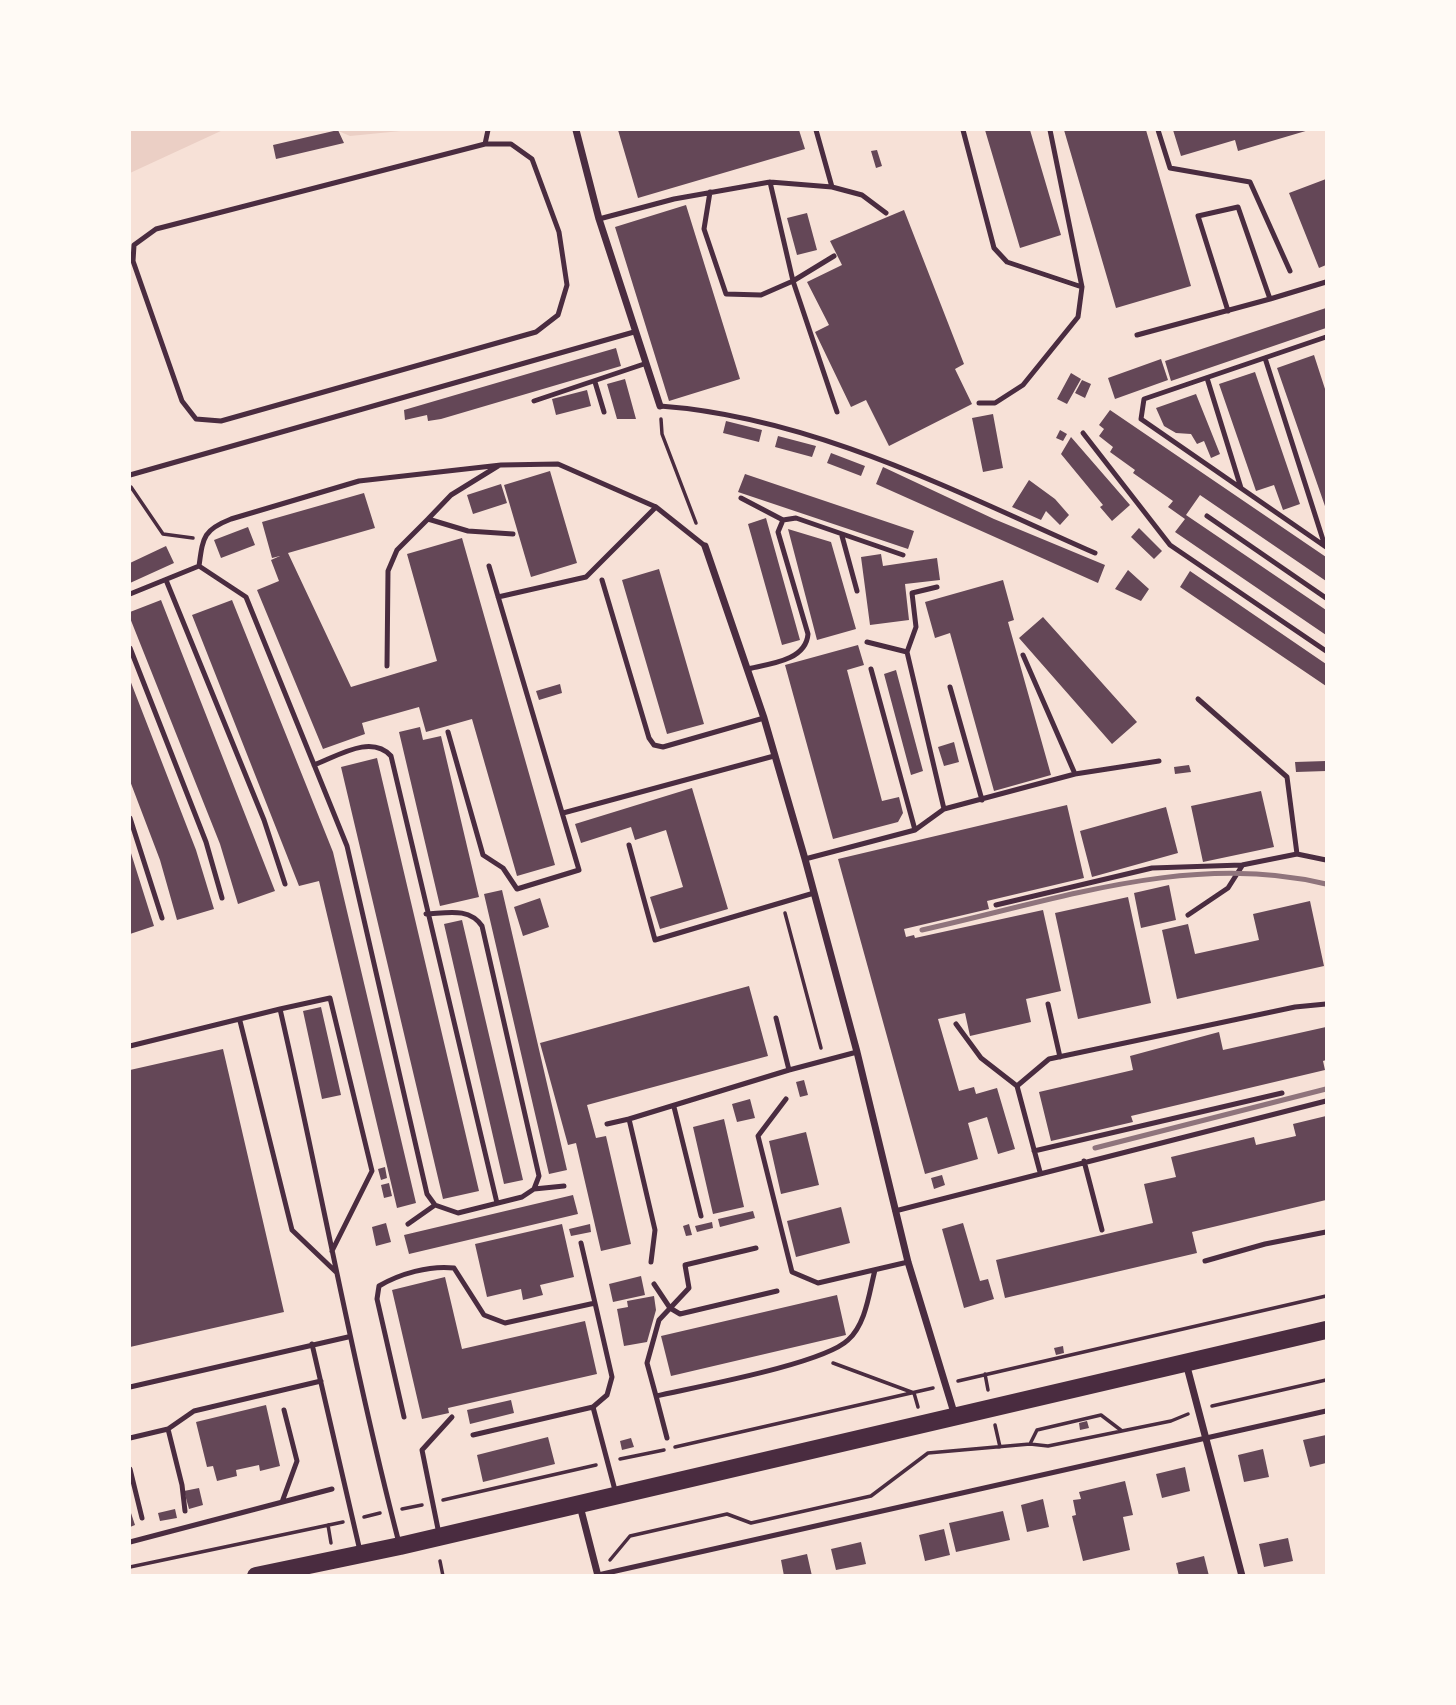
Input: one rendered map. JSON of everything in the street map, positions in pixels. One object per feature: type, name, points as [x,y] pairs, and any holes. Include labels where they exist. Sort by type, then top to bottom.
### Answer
[{"type":"main road","points":[[256,1576],[400,1546],[579,1502],[1326,1330]]},
{"type":"street","points":[[576,130],[599,219],[644,364],[660,406]]},
{"type":"street","points":[[705,546],[764,718],[805,859],[857,1052],[908,1262],[955,1417]]},
{"type":"street","points":[[1186,1363],[1242,1576]]},
{"type":"street","points":[[579,1502],[598,1575]]},
{"type":"lane","points":[[485,144],[488,130]]},
{"type":"lane","points":[[816,130],[832,187]]},
{"type":"lane","points":[[963,130],[994,248],[1007,262],[1082,287]]},
{"type":"lane","points":[[979,403],[995,403],[1023,385],[1078,317],[1082,287],[1050,130]]},
{"type":"lane","points":[[1158,130],[1170,168],[1250,182],[1290,271]]},
{"type":"lane","points":[[485,144],[511,144],[532,159],[559,232],[567,285],[558,314],[536,332],[221,421],[196,419],[182,401],[133,261],[134,245],[156,229],[485,144]]},
{"type":"lane","points":[[599,219],[710,192],[770,182],[832,187],[862,195],[886,212]]},
{"type":"lane","points":[[770,182],[793,281],[837,412]]},
{"type":"lane","points":[[710,192],[704,229],[726,294],[761,295],[793,281],[834,256]]},
{"type":"lane","points":[[1228,312],[1198,216],[1238,207],[1270,299]]},
{"type":"lane","points":[[1137,335],[1228,312],[1326,282]]},
{"type":"lane","points":[[130,464],[132,474],[634,332]]},
{"type":"lane","points":[[1326,338],[1144,399],[1141,419],[1326,547]]},
{"type":"lane","points":[[1265,358],[1326,547]]},
{"type":"lane","points":[[534,401],[644,364]]},
{"type":"lane","points":[[1207,378],[1242,489]]},
{"type":"lane","points":[[595,382],[604,412]]},
{"type":"lane","points":[[660,406],[710,410],[880,459],[1095,553]]},
{"type":"lane","points":[[1083,433],[1170,545],[1326,651]]},
{"type":"lane","points":[[200,566],[202,539],[214,526],[231,519],[359,481],[501,465],[558,464],[656,507],[705,546]]},
{"type":"lane","points":[[387,666],[388,571],[397,551],[451,495],[501,465]]},
{"type":"lane","points":[[741,498],[783,520],[796,518],[903,555]]},
{"type":"lane","points":[[498,597],[586,577],[656,507]]},
{"type":"lane","points":[[1207,516],[1326,598]]},
{"type":"lane","points":[[428,519],[468,531],[513,534]]},
{"type":"lane","points":[[747,669],[784,660],[801,651],[807,643],[808,634],[778,532],[783,520]]},
{"type":"lane","points":[[842,536],[857,591]]},
{"type":"lane","points":[[130,594],[200,566]]},
{"type":"lane","points":[[200,566],[246,597],[347,846],[427,1194],[435,1205],[458,1213],[522,1196],[534,1189],[564,1186]]},
{"type":"lane","points":[[448,732],[483,855],[503,867],[517,889],[579,870],[489,566]]},
{"type":"lane","points":[[166,580],[264,820],[285,884]]},
{"type":"lane","points":[[602,580],[649,738],[654,745],[663,747],[764,718]]},
{"type":"lane","points":[[937,587],[912,593],[916,627],[907,652],[944,809]]},
{"type":"lane","points":[[867,642],[907,652]]},
{"type":"lane","points":[[130,648],[206,842],[222,898]]},
{"type":"lane","points":[[1023,655],[1074,774]]},
{"type":"lane","points":[[871,669],[915,830]]},
{"type":"lane","points":[[950,687],[982,800]]},
{"type":"lane","points":[[1198,699],[1287,777],[1297,853]]},
{"type":"lane","points":[[314,765],[372,744],[383,747],[391,756],[496,1203]]},
{"type":"lane","points":[[563,813],[774,756]]},
{"type":"lane","points":[[805,859],[915,830],[944,809],[1074,774],[1159,761]]},
{"type":"lane","points":[[130,818],[162,918]]},
{"type":"lane","points":[[629,845],[655,940],[814,893]]},
{"type":"lane","points":[[996,905],[1152,868],[1242,865],[1297,853],[1326,860]]},
{"type":"lane","points":[[1188,915],[1228,888],[1242,865]]},
{"type":"lane","points":[[426,914],[466,912],[476,917],[482,926],[539,1176],[534,1189]]},
{"type":"lane","points":[[130,1046],[330,998],[372,1171],[332,1251]]},
{"type":"lane","points":[[1048,1004],[1060,1057]]},
{"type":"lane","points":[[1017,1086],[1049,1059],[1295,1007],[1326,1004]]},
{"type":"lane","points":[[280,1009],[317,1169],[348,1337],[400,1546]]},
{"type":"lane","points":[[776,1018],[789,1070]]},
{"type":"lane","points":[[240,1021],[292,1230],[336,1272]]},
{"type":"lane","points":[[956,1024],[981,1058],[1017,1086],[1040,1172]]},
{"type":"lane","points":[[607,1124],[674,1107],[789,1070],[857,1052]]},
{"type":"lane","points":[[1034,1151],[1282,1093]]},
{"type":"lane","points":[[786,1099],[758,1136],[792,1272],[818,1283],[908,1262]]},
{"type":"lane","points":[[895,1211],[1326,1101]]},
{"type":"lane","points":[[674,1107],[701,1216]]},
{"type":"lane","points":[[629,1119],[655,1230],[651,1262]]},
{"type":"lane","points":[[1084,1161],[1102,1230]]},
{"type":"lane","points":[[408,1224],[435,1205]]},
{"type":"lane","points":[[1205,1261],[1265,1244],[1326,1232]]},
{"type":"lane","points":[[473,1435],[593,1407],[607,1395],[612,1377],[581,1243]]},
{"type":"lane","points":[[667,1438],[646,1363],[659,1320],[689,1289],[685,1265],[756,1248]]},
{"type":"lane","points":[[404,1418],[377,1299],[379,1286],[394,1278],[443,1267],[454,1268],[484,1315],[505,1323],[595,1303]]},
{"type":"lane","points":[[656,1396],[817,1357],[848,1340],[863,1316],[875,1270]]},
{"type":"lane","points":[[654,1284],[670,1308],[680,1314],[777,1291]]},
{"type":"lane","points":[[130,1387],[348,1337]]},
{"type":"lane","points":[[312,1345],[360,1554]]},
{"type":"lane","points":[[130,1438],[168,1429],[194,1411],[321,1381]]},
{"type":"lane","points":[[593,1407],[615,1494]]},
{"type":"lane","points":[[282,1502],[297,1461],[284,1410]]},
{"type":"lane","points":[[598,1575],[1326,1411]]},
{"type":"lane","points":[[439,1536],[422,1451],[452,1417]]},
{"type":"lane","points":[[168,1429],[182,1485],[185,1511]]},
{"type":"lane","points":[[130,1469],[142,1518]]},
{"type":"lane","points":[[130,1542],[332,1489]]},
{"type":"path","points":[[660,406],[662,434],[705,546]]},
{"type":"path","points":[[130,486],[163,534],[202,539]]},
{"type":"path","points":[[782,902],[824,1060]]},
{"type":"path","points":[[130,1567],[433,1503],[1326,1296]]},
{"type":"path","points":[[817,1357],[914,1393]]},
{"type":"path","points":[[598,1575],[630,1536],[727,1514],[751,1523],[871,1496],[928,1453],[1030,1444],[1048,1446],[1171,1421],[1197,1409],[1326,1380]]},
{"type":"path","points":[[1030,1444],[1037,1430],[1101,1415],[1122,1431]]},
{"type":"path","points":[[440,1561],[443,1576]]},
{"type":"shaded area","points":[[130,130],[223,130],[130,173]]},
{"type":"shaded area","points":[[336,130],[411,130],[350,136]]},
{"type":"building","points":[[338,130],[344,143],[276,159],[273,145]]},
{"type":"building","points":[[618,130],[799,130],[805,149],[638,198]]},
{"type":"building","points":[[985,130],[1030,130],[1061,235],[1020,248]]},
{"type":"building","points":[[1064,130],[1146,130],[1191,286],[1116,308]]},
{"type":"building","points":[[1173,130],[1309,130],[1238,151],[1235,140],[1181,156]]},
{"type":"building","points":[[877,150],[882,166],[876,168],[871,151]]},
{"type":"building","points":[[1326,179],[1326,265],[1319,268],[1289,193]]},
{"type":"building","points":[[686,205],[740,379],[669,401],[615,227]]},
{"type":"building","points":[[904,210],[964,364],[955,369],[972,404],[889,446],[866,400],[851,407],[815,332],[829,325],[807,282],[842,265],[830,241]]},
{"type":"building","points":[[807,213],[817,250],[797,255],[787,218]]},
{"type":"building","points":[[1326,308],[1326,328],[1171,381],[1165,361]]},
{"type":"building","points":[[616,348],[621,366],[441,419],[428,421],[427,415],[405,420],[404,410]]},
{"type":"building","points":[[1314,355],[1326,392],[1326,509],[1277,368]]},
{"type":"building","points":[[1161,359],[1168,380],[1115,399],[1108,378]]},
{"type":"building","points":[[1255,372],[1300,504],[1283,510],[1274,485],[1256,491],[1219,384]]},
{"type":"building","points":[[1071,373],[1081,379],[1067,404],[1057,399]]},
{"type":"building","points":[[625,379],[636,419],[617,419],[607,384]]},
{"type":"building","points":[[1082,380],[1091,384],[1085,398],[1075,393]]},
{"type":"building","points":[[587,390],[591,406],[556,415],[552,399]]},
{"type":"building","points":[[1196,394],[1220,454],[1211,458],[1204,441],[1197,444],[1191,434],[1176,433],[1164,426],[1156,408]]},
{"type":"building","points":[[1110,410],[1326,557],[1326,581],[1200,495],[1186,515],[1326,610],[1326,635],[1175,532],[1185,519],[1168,507],[1173,501],[1133,473],[1135,470],[1110,452],[1113,447],[1099,436],[1104,429],[1099,425]]},
{"type":"building","points":[[993,414],[1003,468],[983,472],[972,418]]},
{"type":"building","points":[[726,421],[762,430],[759,442],[723,433]]},
{"type":"building","points":[[1060,430],[1067,434],[1063,441],[1056,438]]},
{"type":"building","points":[[778,436],[816,446],[812,457],[775,447]]},
{"type":"building","points":[[1071,437],[1130,505],[1112,521],[1100,507],[1103,505],[1061,454]]},
{"type":"building","points":[[831,453],[865,466],[861,476],[827,463]]},
{"type":"building","points":[[883,467],[994,519],[1105,565],[1098,583],[876,484]]},
{"type":"building","points":[[550,471],[577,563],[531,577],[504,485]]},
{"type":"building","points":[[745,474],[914,531],[908,549],[738,492]]},
{"type":"building","points":[[1029,480],[1055,499],[1069,515],[1060,525],[1046,511],[1041,520],[1012,507]]},
{"type":"building","points":[[501,484],[507,503],[473,514],[467,495]]},
{"type":"building","points":[[364,493],[375,528],[288,553],[351,687],[437,661],[407,554],[462,538],[555,865],[517,876],[472,719],[426,732],[419,707],[362,723],[365,734],[323,749],[257,590],[279,581],[271,560],[280,556],[272,558],[262,522]]},
{"type":"building","points":[[766,518],[800,640],[782,645],[748,524]]},
{"type":"building","points":[[248,527],[255,545],[221,558],[214,540]]},
{"type":"building","points":[[1139,528],[1162,551],[1154,559],[1131,537]]},
{"type":"building","points":[[788,529],[831,542],[856,629],[817,640]]},
{"type":"building","points":[[166,546],[174,563],[130,583],[130,563]]},
{"type":"building","points":[[881,554],[883,566],[937,558],[940,580],[905,584],[909,620],[870,625],[861,557]]},
{"type":"building","points":[[659,569],[704,724],[667,734],[622,580]]},
{"type":"building","points":[[1128,570],[1149,589],[1141,601],[1115,589]]},
{"type":"building","points":[[1190,571],[1326,664],[1326,686],[1180,587]]},
{"type":"building","points":[[1003,580],[1014,620],[1008,622],[1051,775],[994,791],[950,633],[935,638],[925,602]]},
{"type":"building","points":[[161,600],[275,891],[238,904],[220,844],[130,618],[130,612]]},
{"type":"building","points":[[232,600],[333,852],[416,1203],[397,1208],[319,881],[299,886],[192,615]]},
{"type":"building","points":[[1043,617],[1137,722],[1112,744],[1019,638]]},
{"type":"building","points":[[858,645],[864,665],[847,670],[882,801],[899,797],[903,813],[898,822],[833,839],[785,665]]},
{"type":"building","points":[[896,670],[923,771],[911,775],[884,674]]},
{"type":"building","points":[[130,680],[196,850],[214,909],[177,920],[160,860],[130,781]]},
{"type":"building","points":[[560,684],[562,693],[539,700],[536,691]]},
{"type":"building","points":[[420,727],[423,740],[441,736],[479,897],[440,906],[399,732]]},
{"type":"building","points":[[954,742],[959,762],[944,766],[938,747]]},
{"type":"building","points":[[377,758],[479,1191],[443,1199],[341,767]]},
{"type":"building","points":[[1326,761],[1326,771],[1296,772],[1295,762]]},
{"type":"building","points":[[1189,765],[1191,772],[1175,774],[1174,767]]},
{"type":"building","points":[[692,788],[728,909],[660,929],[650,897],[683,887],[666,830],[635,840],[631,827],[581,843],[575,824]]},
{"type":"building","points":[[1261,791],[1274,847],[1203,862],[1191,806]]},
{"type":"building","points":[[1067,805],[1084,878],[987,901],[989,909],[904,929],[906,937],[914,935],[915,938],[1043,910],[1061,991],[1026,999],[1031,1022],[970,1036],[965,1013],[938,1019],[959,1091],[974,1087],[976,1094],[997,1088],[1015,1149],[998,1154],[987,1117],[968,1123],[978,1159],[925,1174],[838,859]]},
{"type":"building","points":[[1166,807],[1178,853],[1092,877],[1080,831]]},
{"type":"building","points":[[130,850],[154,926],[130,934]]},
{"type":"building","points":[[1169,885],[1176,920],[1141,928],[1134,893]]},
{"type":"building","points":[[502,890],[567,1170],[549,1174],[484,894]]},
{"type":"building","points":[[1128,897],[1151,1003],[1078,1019],[1055,913]]},
{"type":"building","points":[[540,898],[549,927],[523,936],[514,907]]},
{"type":"building","points":[[1310,901],[1324,966],[1177,999],[1162,930],[1188,924],[1195,954],[1259,940],[1253,914]]},
{"type":"building","points":[[462,920],[523,1180],[504,1184],[444,924]]},
{"type":"building","points":[[749,986],[768,1056],[587,1105],[596,1138],[606,1136],[631,1244],[601,1251],[576,1143],[568,1145],[540,1043]]},
{"type":"building","points":[[321,1007],[341,1095],[322,1099],[303,1011]]},
{"type":"building","points":[[1326,1027],[1326,1060],[1323,1061],[1325,1070],[1131,1116],[1133,1122],[1051,1141],[1039,1092],[1133,1070],[1130,1056],[1219,1032],[1223,1050]]},
{"type":"building","points":[[223,1049],[284,1312],[130,1347],[130,1070]]},
{"type":"building","points":[[804,1080],[808,1095],[800,1097],[796,1082]]},
{"type":"building","points":[[750,1099],[755,1118],[737,1122],[732,1104]]},
{"type":"building","points":[[1326,1116],[1326,1200],[1192,1232],[1197,1253],[1005,1298],[996,1260],[1153,1223],[1144,1184],[1176,1177],[1171,1157],[1254,1137],[1256,1145],[1296,1136],[1293,1124]]},
{"type":"building","points":[[724,1119],[744,1207],[713,1214],[693,1127]]},
{"type":"building","points":[[806,1132],[819,1185],[781,1194],[769,1141]]},
{"type":"building","points":[[385,1167],[387,1178],[381,1180],[378,1169]]},
{"type":"building","points":[[942,1175],[945,1185],[934,1189],[931,1178]]},
{"type":"building","points":[[389,1183],[392,1196],[384,1198],[381,1185]]},
{"type":"building","points":[[573,1195],[578,1214],[409,1254],[404,1235]]},
{"type":"building","points":[[841,1207],[850,1243],[796,1257],[787,1221]]},
{"type":"building","points":[[753,1211],[755,1218],[720,1227],[718,1219]]},
{"type":"building","points":[[712,1222],[713,1228],[697,1232],[695,1226]]},
{"type":"building","points":[[386,1223],[391,1242],[376,1246],[372,1227]]},
{"type":"building","points":[[963,1223],[980,1281],[988,1279],[994,1299],[964,1308],[942,1229]]},
{"type":"building","points":[[562,1224],[574,1277],[540,1285],[543,1295],[523,1300],[521,1289],[487,1297],[475,1244]]},
{"type":"building","points":[[590,1224],[591,1232],[571,1236],[569,1229]]},
{"type":"building","points":[[689,1224],[692,1235],[686,1236],[683,1226]]},
{"type":"building","points":[[641,1276],[645,1295],[613,1302],[609,1284]]},
{"type":"building","points":[[445,1277],[462,1349],[585,1321],[597,1374],[448,1408],[449,1413],[422,1419],[392,1290]]},
{"type":"building","points":[[837,1295],[846,1335],[671,1376],[661,1336]]},
{"type":"building","points":[[654,1296],[656,1310],[647,1342],[624,1346],[617,1309],[628,1307],[627,1301]]},
{"type":"building","points":[[1063,1346],[1064,1353],[1056,1355],[1054,1348]]},
{"type":"building","points":[[511,1400],[514,1413],[470,1424],[467,1410]]},
{"type":"building","points":[[266,1405],[280,1466],[260,1471],[259,1465],[236,1470],[237,1476],[217,1481],[213,1466],[207,1467],[196,1422]]},
{"type":"building","points":[[1087,1421],[1089,1428],[1080,1430],[1079,1423]]},
{"type":"building","points":[[1326,1435],[1326,1463],[1310,1467],[1303,1440]]},
{"type":"building","points":[[548,1437],[555,1464],[483,1482],[477,1455]]},
{"type":"building","points":[[631,1438],[634,1447],[622,1450],[620,1441]]},
{"type":"building","points":[[1263,1449],[1269,1477],[1244,1482],[1238,1455]]},
{"type":"building","points":[[1185,1467],[1190,1491],[1162,1498],[1156,1474]]},
{"type":"building","points":[[1125,1481],[1133,1515],[1123,1517],[1130,1550],[1083,1561],[1072,1516],[1076,1515],[1073,1500],[1081,1499],[1079,1492]]},
{"type":"building","points":[[199,1488],[203,1505],[189,1509],[184,1491]]},
{"type":"building","points":[[1043,1499],[1049,1527],[1027,1532],[1021,1505]]},
{"type":"building","points":[[175,1509],[177,1518],[160,1521],[158,1513]]},
{"type":"building","points":[[130,1510],[135,1525],[130,1527]]},
{"type":"building","points":[[1003,1511],[1010,1540],[956,1552],[949,1523]]},
{"type":"building","points":[[944,1529],[950,1555],[925,1561],[919,1535]]},
{"type":"building","points":[[1288,1538],[1293,1561],[1264,1567],[1259,1544]]},
{"type":"building","points":[[861,1542],[866,1564],[836,1570],[831,1549]]},
{"type":"building","points":[[807,1554],[812,1576],[784,1576],[781,1560]]},
{"type":"building","points":[[1204,1556],[1209,1576],[1179,1576],[1176,1563]]},
{"type":"railway","points":[[922,930],[1072,894],[1174,876],[1225,873],[1276,875],[1326,884]]},
{"type":"railway","points":[[1095,1148],[1326,1089]]}]
